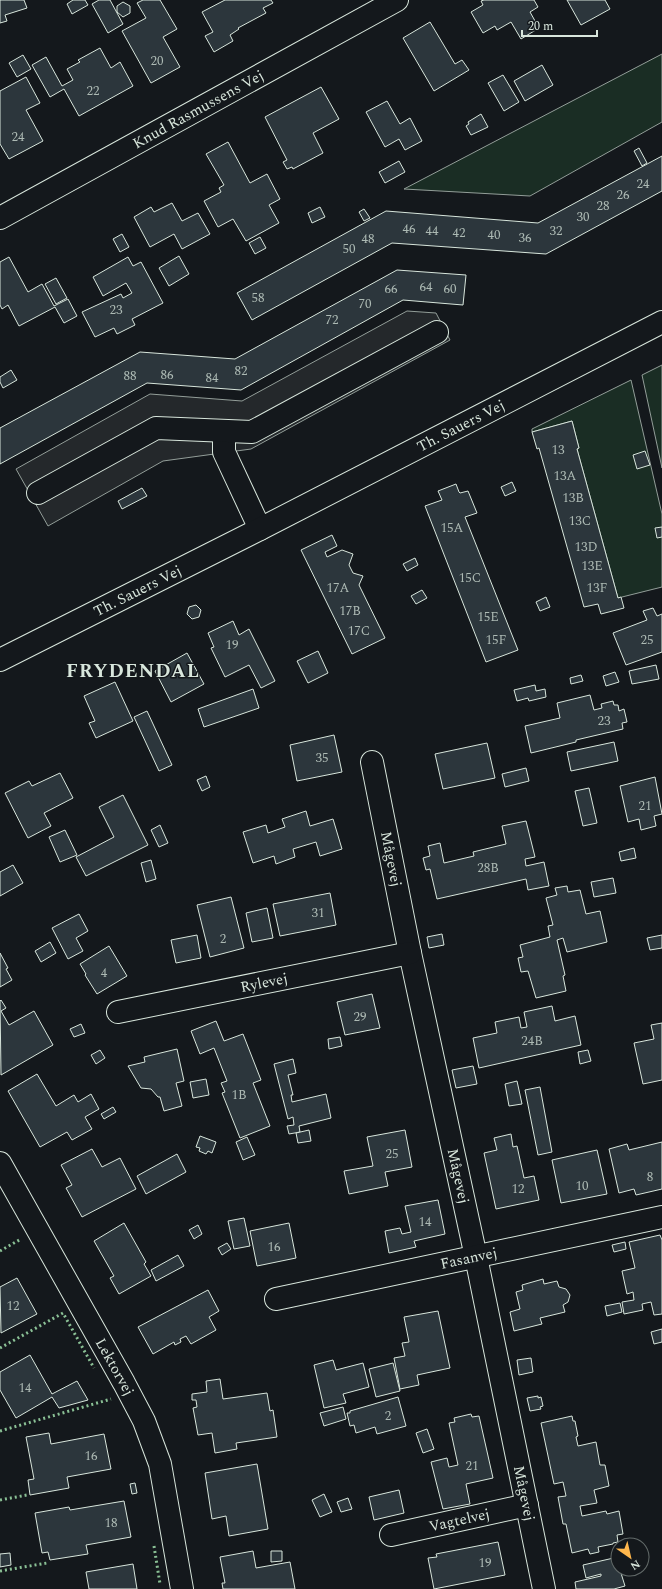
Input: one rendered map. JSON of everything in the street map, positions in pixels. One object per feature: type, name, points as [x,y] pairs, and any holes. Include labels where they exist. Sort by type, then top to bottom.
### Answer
[{"type":"street","name":"Knud Rasmussens Vej","points":[[0,218],[397,0]]},
{"type":"street","name":"Th. Sauers Vej","points":[[5,656],[260,529],[662,322]]},
{"type":"street","points":[[38,493],[156,428],[252,432],[437,332]]},
{"type":"street","points":[[224,431],[224,452],[260,529]]},
{"type":"street","name":"Mågevej","points":[[372,762],[410,953],[476,1257],[544,1589]]},
{"type":"street","name":"Rylevej","points":[[118,1012],[410,953]]},
{"type":"street","name":"Lektorvej","points":[[0,1163],[144,1421],[160,1464],[182,1589]]},
{"type":"street","name":"Fasanvej","points":[[276,1299],[662,1217]]},
{"type":"street","name":"Vagtelvej","points":[[392,1535],[527,1505]]},
{"type":"green space","points":[[662,54],[662,122],[530,196],[404,189]]},
{"type":"green space","points":[[662,365],[662,468],[642,375]]},
{"type":"green space","points":[[631,380],[662,514],[662,587],[618,598],[577,449],[579,448],[572,421],[532,432],[532,429]]},
{"type":"shaded area","points":[[407,311],[436,313],[450,340],[251,449],[163,461],[48,526],[16,469],[150,394],[242,401]]},
{"type":"building","points":[[0,0],[24,0],[27,8],[5,15],[7,21],[0,23]]},
{"type":"building","points":[[73,0],[85,0],[88,5],[72,14],[67,4]]},
{"type":"building","points":[[99,0],[110,0],[123,24],[108,33],[92,4]]},
{"type":"building","points":[[143,0],[160,0],[177,29],[163,37],[180,67],[151,83],[122,31],[146,18],[137,3]]},
{"type":"building","points":[[225,0],[271,0],[273,3],[263,8],[266,13],[238,28],[239,29],[230,35],[233,41],[214,52],[205,36],[213,32],[202,12]]},
{"type":"building","points":[[534,0],[538,7],[530,12],[539,28],[521,39],[511,22],[497,30],[495,26],[483,33],[471,12],[483,5],[481,1]]},
{"type":"building","points":[[567,0],[605,0],[610,9],[581,25]]},
{"type":"building","points":[[123,2],[130,6],[130,13],[123,17],[117,12],[117,6]]},
{"type":"building","points":[[430,22],[455,64],[462,60],[469,70],[434,91],[403,38]]},
{"type":"building","points":[[100,48],[111,68],[120,62],[133,86],[79,116],[64,89],[50,97],[32,65],[46,57],[62,86],[73,80],[67,69],[80,62],[78,60]]},
{"type":"building","points":[[23,55],[31,69],[17,77],[9,63]]},
{"type":"building","points":[[542,65],[553,85],[525,101],[514,81]]},
{"type":"building","points":[[503,75],[519,102],[504,111],[488,83]]},
{"type":"building","points":[[26,77],[40,103],[26,110],[43,141],[9,159],[0,144],[0,91]]},
{"type":"building","points":[[321,87],[339,119],[313,133],[323,153],[293,169],[292,167],[287,169],[283,162],[287,160],[265,117]]},
{"type":"building","points":[[387,101],[400,124],[410,118],[422,141],[405,150],[399,139],[385,147],[366,112]]},
{"type":"building","points":[[481,114],[488,127],[471,135],[466,126],[469,124],[468,122]]},
{"type":"building","points":[[228,142],[250,183],[267,174],[280,199],[269,205],[279,223],[246,241],[233,219],[218,227],[204,201],[221,192],[219,188],[224,185],[206,154]]},
{"type":"building","points":[[639,148],[647,163],[642,166],[634,151]]},
{"type":"building","points":[[662,156],[662,191],[546,254],[392,243],[252,320],[237,293],[386,211],[538,223]]},
{"type":"building","points":[[399,161],[405,172],[385,183],[379,172]]},
{"type":"building","points":[[172,203],[182,221],[198,213],[210,234],[182,249],[174,234],[150,247],[134,217],[151,207],[154,212]]},
{"type":"building","points":[[320,207],[325,217],[312,223],[308,213]]},
{"type":"building","points":[[364,209],[370,218],[364,221],[359,212]]},
{"type":"building","points":[[122,234],[129,247],[120,252],[113,239]]},
{"type":"building","points":[[260,237],[266,248],[255,254],[249,243]]},
{"type":"building","points":[[179,256],[189,274],[169,286],[159,268]]},
{"type":"building","points":[[9,257],[28,292],[42,284],[54,306],[68,299],[77,316],[64,323],[55,307],[19,326],[8,305],[2,309],[0,305],[0,262]]},
{"type":"building","points":[[128,257],[133,266],[141,262],[163,303],[132,319],[135,325],[117,334],[114,328],[95,337],[82,312],[121,294],[123,298],[132,293],[126,283],[103,296],[93,277]]},
{"type":"building","points":[[397,270],[466,275],[463,305],[403,300],[241,390],[147,383],[0,464],[0,428],[140,352],[235,359]]},
{"type":"building","points":[[56,278],[67,298],[56,304],[45,284]]},
{"type":"building","points":[[11,370],[17,380],[3,388],[0,382],[0,377]]},
{"type":"building","points":[[572,421],[579,448],[577,449],[618,598],[621,597],[624,608],[601,614],[598,604],[584,607],[539,448],[537,449],[532,432]]},
{"type":"building","points":[[645,451],[650,465],[637,469],[633,455]]},
{"type":"building","points":[[512,482],[516,491],[505,496],[501,487]]},
{"type":"building","points":[[456,484],[460,493],[468,491],[477,513],[465,517],[518,650],[486,662],[425,506],[442,500],[438,491]]},
{"type":"building","points":[[142,488],[147,496],[122,509],[118,501]]},
{"type":"building","points":[[662,527],[662,537],[657,538],[655,528]]},
{"type":"building","points":[[332,535],[337,546],[325,552],[327,557],[342,550],[353,554],[349,565],[353,573],[363,576],[359,585],[385,638],[352,654],[301,550]]},
{"type":"building","points":[[415,558],[418,565],[407,571],[403,564]]},
{"type":"building","points":[[422,590],[427,598],[416,604],[411,596]]},
{"type":"building","points":[[546,597],[550,607],[540,611],[536,602]]},
{"type":"building","points":[[196,605],[201,610],[199,617],[192,619],[187,614],[189,607]]},
{"type":"building","points":[[653,608],[657,616],[662,614],[662,652],[626,665],[613,633],[647,620],[643,611]]},
{"type":"building","points":[[233,621],[239,635],[249,629],[275,681],[261,688],[249,665],[225,677],[211,648],[214,647],[208,633]]},
{"type":"building","points":[[318,651],[328,673],[308,683],[297,661]]},
{"type":"building","points":[[187,653],[204,684],[171,702],[155,671]]},
{"type":"building","points":[[656,665],[659,679],[632,684],[629,671]]},
{"type":"building","points":[[615,672],[619,682],[606,686],[603,676]]},
{"type":"building","points":[[581,675],[583,681],[571,684],[570,678]]},
{"type":"building","points":[[115,682],[133,721],[96,738],[89,723],[95,721],[84,696]]},
{"type":"building","points":[[535,685],[536,691],[545,689],[546,697],[529,701],[528,698],[517,701],[514,690]]},
{"type":"building","points":[[253,689],[259,708],[204,727],[198,709]]},
{"type":"building","points":[[590,695],[594,710],[602,708],[601,704],[613,701],[614,705],[618,705],[619,711],[624,709],[627,722],[622,723],[623,729],[576,740],[576,742],[531,753],[525,726],[560,718],[557,703]]},
{"type":"building","points":[[147,711],[172,765],[159,771],[134,717]]},
{"type":"building","points":[[334,735],[342,772],[297,781],[290,745]]},
{"type":"building","points":[[614,742],[618,761],[571,771],[567,752]]},
{"type":"building","points":[[487,743],[495,778],[443,789],[435,754]]},
{"type":"building","points":[[526,768],[529,781],[505,787],[502,774]]},
{"type":"building","points":[[60,773],[73,798],[44,813],[51,826],[28,838],[5,793],[29,781],[32,786]]},
{"type":"building","points":[[206,776],[210,787],[202,791],[197,780]]},
{"type":"building","points":[[655,777],[662,814],[654,816],[656,826],[641,830],[639,819],[628,822],[620,786]]},
{"type":"building","points":[[589,788],[597,823],[583,826],[575,791]]},
{"type":"building","points":[[123,795],[148,845],[86,876],[76,857],[114,837],[99,807]]},
{"type":"building","points":[[306,811],[310,826],[333,819],[342,849],[320,856],[316,842],[293,849],[295,857],[276,864],[274,856],[253,863],[243,832],[266,825],[268,833],[285,827],[282,819]]},
{"type":"building","points":[[526,821],[535,857],[525,859],[526,866],[544,862],[549,886],[528,890],[526,879],[437,899],[430,869],[426,870],[423,858],[430,856],[428,846],[440,843],[444,863],[474,856],[473,852],[506,844],[502,826]]},
{"type":"building","points":[[160,825],[168,843],[159,847],[151,830]]},
{"type":"building","points":[[65,830],[77,855],[60,862],[49,837]]},
{"type":"building","points":[[634,848],[636,858],[621,861],[619,852]]},
{"type":"building","points":[[151,860],[156,879],[146,882],[141,863]]},
{"type":"building","points":[[13,865],[23,883],[0,896],[0,872]]},
{"type":"building","points":[[613,878],[616,893],[594,897],[591,882]]},
{"type":"building","points":[[567,886],[568,892],[580,890],[586,914],[600,911],[607,942],[567,952],[563,938],[557,940],[565,975],[563,976],[566,991],[536,998],[528,971],[521,972],[518,958],[523,957],[520,945],[550,937],[548,926],[553,925],[546,898],[557,895],[555,888]]},
{"type":"building","points":[[330,893],[336,925],[280,936],[273,904]]},
{"type":"building","points":[[231,897],[244,948],[210,957],[197,905]]},
{"type":"building","points":[[267,908],[273,938],[252,942],[246,913]]},
{"type":"building","points":[[79,914],[88,931],[76,938],[83,951],[68,959],[52,928]]},
{"type":"building","points":[[442,934],[444,945],[429,948],[427,937]]},
{"type":"building","points":[[197,935],[201,958],[176,963],[171,940]]},
{"type":"building","points":[[662,935],[662,948],[650,950],[647,938]]},
{"type":"building","points":[[50,942],[56,953],[41,962],[35,951]]},
{"type":"building","points":[[109,946],[127,976],[97,994],[80,964]]},
{"type":"building","points":[[0,953],[8,968],[6,969],[12,980],[0,987]]},
{"type":"building","points":[[372,994],[380,1028],[345,1035],[337,1002]]},
{"type":"building","points":[[1,1000],[6,1008],[1,1011],[9,1025],[34,1011],[53,1045],[1,1075],[0,1001]]},
{"type":"building","points":[[552,1006],[555,1021],[575,1016],[581,1045],[479,1068],[473,1038],[497,1033],[495,1022],[519,1017],[521,1028],[527,1027],[524,1012]]},
{"type":"building","points":[[216,1021],[224,1041],[243,1034],[261,1080],[253,1083],[270,1126],[240,1138],[222,1093],[225,1092],[221,1083],[227,1081],[214,1048],[200,1054],[191,1031]]},
{"type":"building","points":[[662,1023],[662,1080],[643,1084],[634,1043],[654,1039],[651,1025]]},
{"type":"building","points":[[81,1024],[85,1033],[74,1037],[70,1029]]},
{"type":"building","points":[[340,1037],[342,1046],[329,1049],[328,1039]]},
{"type":"building","points":[[177,1049],[184,1081],[176,1083],[182,1106],[164,1111],[160,1097],[158,1097],[151,1089],[141,1088],[128,1066],[145,1062],[144,1057]]},
{"type":"building","points":[[100,1050],[105,1058],[96,1064],[91,1055]]},
{"type":"building","points":[[588,1050],[591,1061],[580,1064],[578,1052]]},
{"type":"building","points":[[293,1059],[296,1073],[288,1075],[293,1095],[291,1095],[292,1102],[326,1094],[331,1118],[299,1126],[300,1132],[289,1134],[287,1126],[294,1125],[293,1117],[288,1119],[274,1064]]},
{"type":"building","points":[[473,1066],[477,1084],[456,1088],[452,1070]]},
{"type":"building","points":[[37,1074],[56,1106],[74,1095],[78,1102],[91,1094],[99,1109],[85,1117],[92,1129],[72,1140],[67,1132],[40,1147],[8,1091]]},
{"type":"building","points":[[206,1079],[209,1095],[193,1098],[190,1082]]},
{"type":"building","points":[[517,1081],[522,1104],[509,1106],[505,1084]]},
{"type":"building","points":[[540,1087],[552,1152],[538,1155],[525,1090]]},
{"type":"building","points":[[113,1107],[116,1112],[104,1119],[101,1114]]},
{"type":"building","points":[[309,1130],[311,1141],[298,1143],[296,1133]]},
{"type":"building","points":[[405,1130],[412,1167],[385,1172],[388,1186],[349,1194],[344,1171],[373,1166],[367,1137]]},
{"type":"building","points":[[511,1134],[513,1147],[517,1146],[524,1178],[534,1176],[539,1200],[496,1209],[484,1153],[497,1150],[494,1138]]},
{"type":"building","points":[[200,1136],[216,1142],[212,1153],[208,1151],[206,1154],[199,1151],[200,1148],[196,1147]]},
{"type":"building","points":[[247,1137],[255,1155],[243,1160],[236,1142]]},
{"type":"building","points":[[662,1142],[662,1189],[636,1195],[634,1189],[619,1193],[609,1149],[627,1144],[629,1150]]},
{"type":"building","points":[[92,1149],[102,1167],[120,1158],[136,1189],[82,1217],[66,1188],[72,1185],[61,1165]]},
{"type":"building","points":[[597,1150],[607,1194],[561,1203],[552,1160]]},
{"type":"building","points":[[177,1154],[186,1172],[146,1194],[137,1176]]},
{"type":"building","points":[[438,1200],[445,1234],[414,1241],[416,1247],[389,1253],[385,1231],[400,1228],[402,1234],[411,1232],[405,1206]]},
{"type":"building","points":[[244,1218],[250,1246],[234,1249],[228,1221]]},
{"type":"building","points":[[124,1223],[146,1262],[144,1264],[151,1276],[119,1294],[110,1278],[114,1276],[94,1241]]},
{"type":"building","points":[[289,1223],[296,1258],[257,1266],[250,1231]]},
{"type":"building","points":[[198,1225],[202,1234],[194,1239],[189,1230]]},
{"type":"building","points":[[660,1235],[662,1240],[662,1314],[654,1315],[651,1302],[642,1304],[643,1310],[624,1314],[622,1302],[634,1300],[633,1292],[627,1294],[622,1271],[635,1268],[629,1242]]},
{"type":"building","points":[[625,1242],[626,1249],[614,1252],[612,1245]]},
{"type":"building","points":[[227,1243],[231,1249],[222,1255],[218,1248]]},
{"type":"building","points":[[178,1255],[184,1266],[156,1281],[151,1270]]},
{"type":"building","points":[[17,1278],[37,1314],[1,1333],[0,1287]]},
{"type":"building","points":[[543,1279],[544,1284],[557,1281],[559,1287],[566,1289],[570,1295],[568,1302],[563,1305],[565,1312],[540,1318],[542,1324],[514,1331],[510,1312],[520,1309],[516,1292],[523,1290],[522,1285]]},
{"type":"building","points":[[208,1290],[219,1311],[209,1317],[216,1330],[191,1344],[186,1336],[180,1339],[181,1342],[175,1345],[174,1342],[153,1354],[138,1327]]},
{"type":"building","points":[[620,1303],[622,1312],[607,1316],[605,1306]]},
{"type":"building","points":[[438,1311],[450,1368],[417,1375],[419,1385],[400,1389],[394,1358],[405,1356],[402,1343],[409,1342],[404,1317]]},
{"type":"building","points":[[662,1329],[662,1342],[654,1344],[651,1332]]},
{"type":"building","points":[[30,1355],[52,1394],[77,1381],[88,1400],[59,1408],[52,1397],[16,1418],[0,1390],[0,1372]]},
{"type":"building","points":[[531,1358],[533,1372],[519,1375],[517,1360]]},
{"type":"building","points":[[333,1360],[336,1370],[363,1363],[369,1387],[343,1394],[346,1403],[324,1408],[314,1365]]},
{"type":"building","points":[[393,1363],[400,1391],[376,1397],[369,1369]]},
{"type":"building","points":[[220,1379],[223,1399],[267,1393],[270,1411],[273,1410],[277,1437],[236,1443],[237,1449],[215,1453],[212,1433],[198,1435],[193,1408],[197,1407],[196,1400],[192,1400],[192,1394],[207,1392],[206,1381]]},
{"type":"building","points":[[538,1396],[538,1398],[541,1397],[543,1406],[540,1407],[541,1409],[530,1411],[527,1398]]},
{"type":"building","points":[[398,1397],[406,1426],[377,1434],[375,1427],[356,1433],[354,1425],[350,1426],[347,1413],[350,1413],[350,1411]]},
{"type":"building","points":[[343,1407],[346,1419],[324,1426],[320,1413]]},
{"type":"building","points":[[471,1414],[472,1417],[479,1416],[493,1478],[466,1484],[470,1504],[443,1509],[431,1462],[447,1458],[449,1467],[458,1465],[449,1423],[455,1422],[454,1418]]},
{"type":"building","points":[[572,1416],[573,1421],[575,1421],[578,1436],[576,1437],[578,1446],[596,1442],[600,1465],[605,1465],[609,1486],[594,1490],[597,1503],[580,1506],[582,1516],[606,1511],[607,1514],[619,1511],[623,1534],[617,1535],[617,1537],[610,1537],[610,1545],[598,1547],[599,1552],[590,1554],[588,1549],[572,1553],[566,1524],[563,1524],[558,1497],[566,1496],[563,1482],[554,1484],[541,1423]]},
{"type":"building","points":[[427,1429],[434,1449],[423,1453],[416,1433]]},
{"type":"building","points":[[49,1433],[51,1444],[104,1434],[111,1469],[67,1477],[69,1488],[30,1495],[28,1480],[34,1479],[26,1437]]},
{"type":"building","points":[[257,1464],[268,1529],[229,1536],[226,1516],[212,1519],[205,1473]]},
{"type":"building","points":[[135,1483],[137,1493],[132,1494],[130,1484]]},
{"type":"building","points":[[399,1490],[404,1513],[374,1520],[369,1497]]},
{"type":"building","points":[[324,1494],[332,1512],[320,1517],[312,1500]]},
{"type":"building","points":[[348,1498],[352,1509],[341,1512],[337,1502]]},
{"type":"building","points":[[124,1501],[131,1537],[86,1545],[88,1554],[50,1560],[48,1552],[42,1553],[35,1513],[69,1507],[70,1510]]},
{"type":"building","points":[[498,1542],[505,1575],[434,1589],[428,1558],[437,1557],[436,1554]]},
{"type":"building","points":[[253,1551],[256,1568],[290,1562],[295,1589],[223,1589],[222,1583],[225,1583],[220,1557]]},
{"type":"building","points":[[271,1551],[282,1551],[282,1561],[271,1562]]},
{"type":"building","points":[[10,1553],[11,1565],[0,1567],[0,1554]]},
{"type":"building","points":[[610,1559],[610,1577],[622,1577],[625,1586],[614,1589],[576,1589],[575,1582],[601,1576],[601,1574],[586,1578],[583,1565]]},
{"type":"building","points":[[133,1564],[137,1589],[89,1589],[86,1572]]},
{"type":"hedge","points":[[0,1251],[21,1239]]},
{"type":"hedge","points":[[0,1348],[63,1313],[94,1368]]},
{"type":"hedge","points":[[0,1431],[111,1399]]},
{"type":"hedge","points":[[0,1500],[27,1495]]},
{"type":"hedge","points":[[154,1546],[160,1584]]},
{"type":"hedge","points":[[0,1571],[47,1563]]},
{"type":"district","name":"FRYDENDAL","points":[[133,670]]}]
